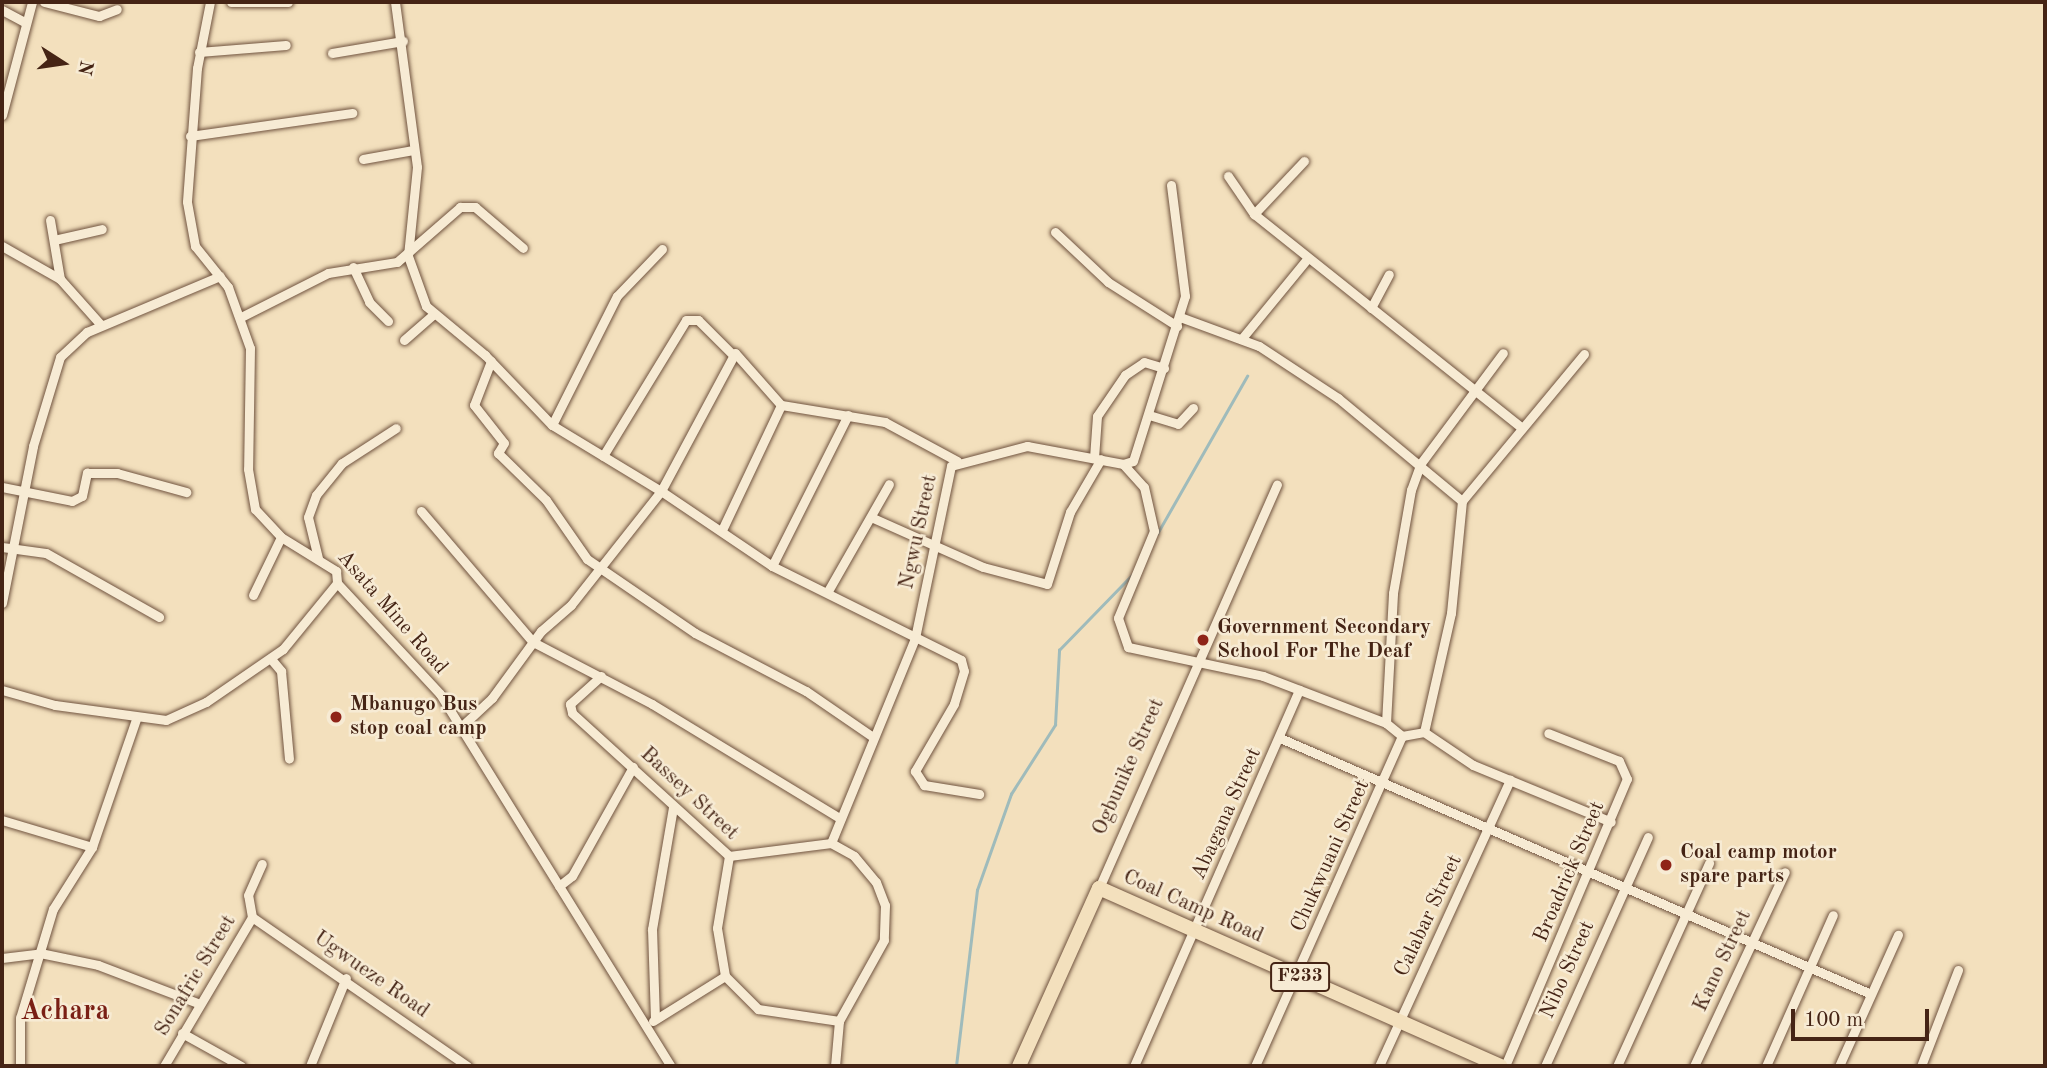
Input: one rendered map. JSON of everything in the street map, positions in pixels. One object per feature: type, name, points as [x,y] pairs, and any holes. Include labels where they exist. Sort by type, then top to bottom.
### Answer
[{"type":"main road","name":"Coal Camp Road","points":[[1099,888],[1502,1066]]},
{"type":"main road","name":"Ogbunike Street","points":[[1019,1066],[1099,888]]},
{"type":"street","points":[[3,111],[32,2]]},
{"type":"street","points":[[44,2],[99,16],[117,9]]},
{"type":"street","name":"Asata Mine Road","points":[[210,2],[199,52],[186,180],[191,237],[220,276],[241,317],[253,377],[251,497],[258,516],[281,537],[318,558],[340,575],[337,583],[358,598],[463,725],[671,1066]]},
{"type":"street","points":[[231,2],[288,2]]},
{"type":"street","points":[[394,2],[403,41],[413,150],[408,256],[432,316],[491,361],[552,425],[722,530],[772,566],[828,591],[964,667],[954,704],[916,779],[979,794]]},
{"type":"street","points":[[2,10],[26,23]]},
{"type":"street","points":[[332,53],[403,41]]},
{"type":"street","points":[[199,52],[286,45]]},
{"type":"street","points":[[190,136],[352,113]]},
{"type":"street","points":[[363,159],[413,150]]},
{"type":"street","points":[[1254,214],[1304,161]]},
{"type":"street","points":[[1228,176],[1254,214],[1307,259],[1478,390],[1521,427]]},
{"type":"street","points":[[1171,185],[1185,271],[1179,321],[1133,461],[1123,464],[1144,487],[1154,531],[1118,618],[1128,647],[1196,660],[1299,690],[1385,723],[1402,736],[1424,732],[1510,780],[1611,822]]},
{"type":"street","points":[[241,317],[328,273],[408,256],[460,207],[475,207],[523,248]]},
{"type":"street","points":[[50,220],[60,279]]},
{"type":"street","points":[[54,240],[102,229]]},
{"type":"street","points":[[1055,232],[1108,282],[1179,321],[1243,337],[1338,398],[1421,463],[1462,501]]},
{"type":"street","points":[[2,246],[60,279],[101,325]]},
{"type":"street","points":[[552,425],[617,296],[662,249]]},
{"type":"street","points":[[1243,337],[1307,259]]},
{"type":"street","points":[[354,267],[369,302],[388,321]]},
{"type":"street","points":[[1371,308],[1389,275]]},
{"type":"street","points":[[2,603],[6,545],[60,357],[101,325],[220,276]]},
{"type":"street","points":[[404,340],[432,316]]},
{"type":"street","points":[[603,456],[686,320],[698,320],[732,354],[762,378],[781,405],[848,415],[916,434],[957,461]]},
{"type":"street","points":[[1385,723],[1397,562],[1421,463],[1503,353]]},
{"type":"street","points":[[463,725],[492,698],[533,642],[598,569],[661,491],[732,354]]},
{"type":"street","points":[[1424,732],[1451,613],[1462,501],[1584,354]]},
{"type":"street","points":[[491,361],[473,401],[504,443],[498,453],[546,500],[598,569],[873,737]]},
{"type":"street","points":[[873,518],[931,545],[1047,584],[1070,512],[1098,459],[1097,416],[1125,375],[1144,362],[1164,368]]},
{"type":"street","points":[[722,530],[781,405]]},
{"type":"street","points":[[1149,415],[1178,424],[1193,408]]},
{"type":"street","points":[[772,566],[848,415]]},
{"type":"street","points":[[318,558],[308,517],[316,495],[342,463],[396,428]]},
{"type":"street","name":"Ngwu Street","points":[[831,843],[838,817],[915,638],[943,487],[957,461],[1027,446],[1123,464]]},
{"type":"street","points":[[2,487],[22,493],[78,500],[87,473],[140,476],[186,492]]},
{"type":"street","points":[[828,591],[873,518],[889,484]]},
{"type":"street","name":"Ogbunike Street","points":[[1099,888],[1196,660],[1277,485]]},
{"type":"street","points":[[421,511],[533,642],[601,676],[838,817]]},
{"type":"street","points":[[253,595],[281,537]]},
{"type":"street","points":[[6,545],[46,553],[159,617]]},
{"type":"street","points":[[2,690],[136,719],[166,720],[192,710],[271,659],[337,583]]},
{"type":"street","points":[[271,659],[281,671],[289,759]]},
{"type":"street","name":"Bassey Street","points":[[601,676],[570,705],[572,713],[729,856],[831,843]]},
{"type":"street","name":"Abagana Street","points":[[1134,1066],[1299,690]]},
{"type":"street","points":[[20,1066],[20,1018],[53,909],[92,847],[136,719]]},
{"type":"street","name":"Broadrick Street","points":[[1502,1066],[1589,873],[1627,779],[1624,765],[1548,733]]},
{"type":"street","name":"Chukwuani Street","points":[[1255,1066],[1402,736]]},
{"type":"street","points":[[1280,738],[1871,994]]},
{"type":"street","points":[[559,886],[572,876],[633,767]]},
{"type":"street","name":"Calabar Street","points":[[1379,1066],[1510,780]]},
{"type":"street","points":[[655,1018],[652,929],[673,807]]},
{"type":"street","points":[[2,821],[92,847]]},
{"type":"street","name":"Nibo Street","points":[[1545,1066],[1648,837]]},
{"type":"street","points":[[831,843],[854,856],[876,882],[887,925],[876,961],[839,1021],[835,1066]]},
{"type":"street","points":[[729,856],[717,928],[725,976],[758,1009],[839,1021]]},
{"type":"street","points":[[1617,1066],[1709,863]]},
{"type":"street","name":"Sonafric Street","points":[[164,1066],[252,917],[248,895],[262,864]]},
{"type":"street","name":"Kano Street","points":[[1694,1066],[1785,872]]},
{"type":"street","points":[[1766,1066],[1833,915]]},
{"type":"street","name":"Ugwueze Road","points":[[252,917],[346,978],[467,1066]]},
{"type":"street","points":[[1839,1066],[1898,935]]},
{"type":"street","points":[[2,958],[40,953],[130,974],[200,1004]]},
{"type":"street","points":[[1921,1066],[1958,970]]},
{"type":"street","points":[[647,1028],[655,1018],[725,976]]},
{"type":"street","points":[[310,1066],[346,978]]},
{"type":"street","points":[[182,1033],[241,1066]]},
{"type":"waterway","points":[[1157,534],[1247,376]]},
{"type":"waterway","points":[[956,1066],[977,890],[1011,794],[1055,725],[1059,650],[1132,575]]},
{"type":"place","name":"Government Secondary School For The Deaf","points":[[1203,640]]},
{"type":"place","name":"Mbanugo Bus stop coal camp","points":[[336,717]]},
{"type":"place","name":"Coal camp motor spare parts","points":[[1666,865]]},
{"type":"district","name":"Achara","points":[[65,1012]]}]
